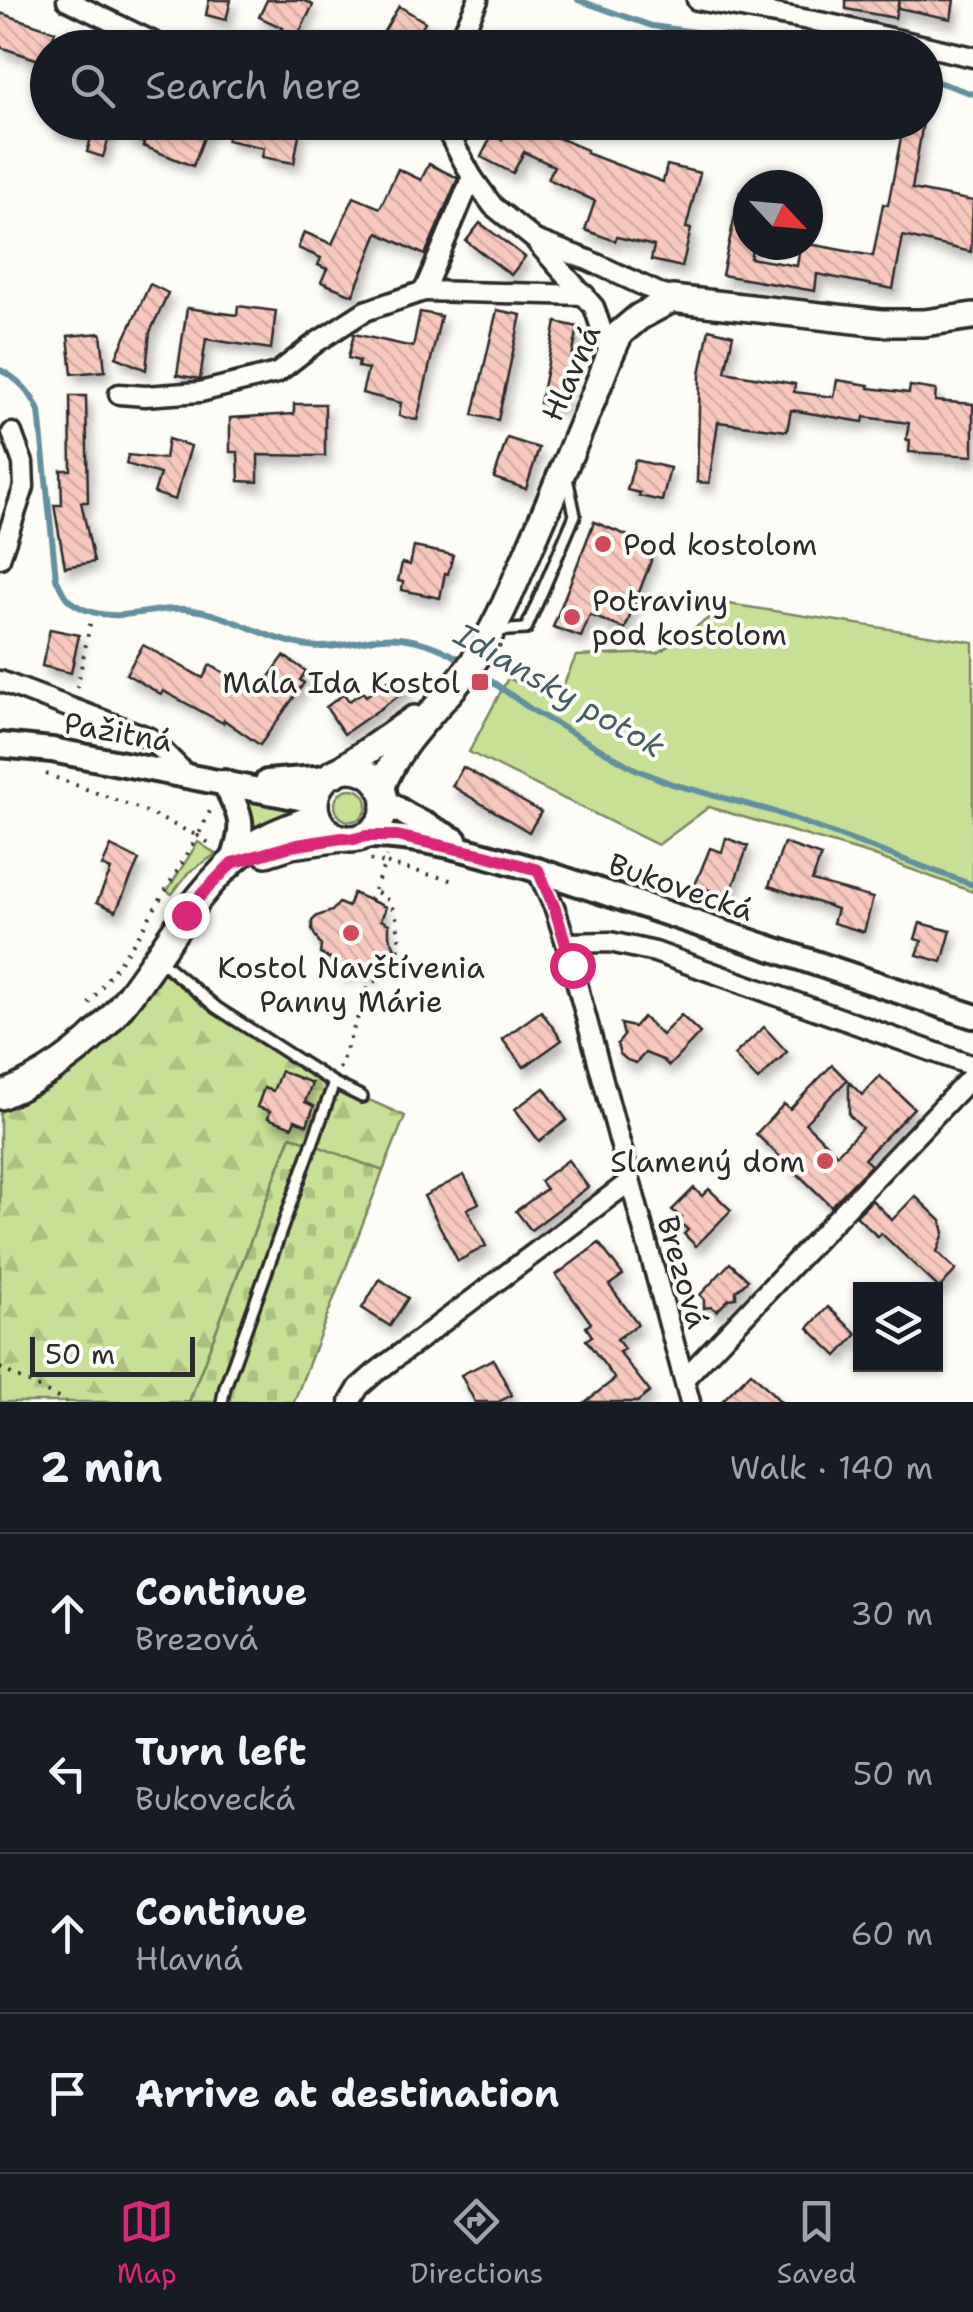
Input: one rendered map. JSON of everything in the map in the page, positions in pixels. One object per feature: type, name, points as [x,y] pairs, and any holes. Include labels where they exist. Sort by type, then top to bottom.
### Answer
[{"type":"main road","points":[[672,299],[880,324],[971,318]]},
{"type":"main road","name":"Hlavná","points":[[354,837],[375,828],[382,819],[382,795],[395,756],[435,706],[462,680],[487,640],[620,334],[639,317],[672,299]]},
{"type":"main road","name":"Hlavná","points":[[316,808],[317,792],[332,775],[435,706]]},
{"type":"main road","points":[[332,775],[359,770],[370,776],[382,795]]},
{"type":"main road","points":[[0,1096],[48,1072],[94,1036],[114,1015],[200,896],[250,847],[316,808],[331,834],[354,837]]},
{"type":"main road","points":[[232,863],[291,846],[354,837]]},
{"type":"street","points":[[67,0],[129,30]]},
{"type":"street","points":[[464,30],[478,0]]},
{"type":"street","points":[[696,0],[859,30]]},
{"type":"street","points":[[943,50],[973,57]]},
{"type":"street","points":[[452,140],[493,206],[535,240],[594,307],[610,355]]},
{"type":"street","points":[[424,292],[472,177]]},
{"type":"street","points":[[535,240],[672,299]]},
{"type":"street","points":[[119,394],[200,392],[276,373],[365,311],[424,292],[584,295]]},
{"type":"street","points":[[0,558],[24,488],[23,462],[12,433]]},
{"type":"street","points":[[0,681],[150,738],[187,776]]},
{"type":"street","name":"Pažitná","points":[[0,745],[52,750],[224,782],[316,808]]},
{"type":"street","name":"Pažitná","points":[[224,782],[276,782],[332,775]]},
{"type":"street","points":[[224,782],[242,824],[232,863]]},
{"type":"street","points":[[382,795],[406,815],[485,855]]},
{"type":"street","name":"Bukovecká","points":[[354,837],[397,836],[538,870],[973,1016]]},
{"type":"street","name":"Brezová","points":[[538,870],[566,943],[690,1402]]},
{"type":"street","points":[[566,943],[610,942],[655,952],[973,1066]]},
{"type":"street","points":[[684,1378],[973,1076]]},
{"type":"street","points":[[350,1402],[374,1373],[629,1182]]},
{"type":"lane","points":[[156,957],[217,1008],[362,1097]]},
{"type":"lane","points":[[222,1402],[334,1082]]},
{"type":"path","points":[[73,708],[91,619]]},
{"type":"path","points":[[43,773],[198,836]]},
{"type":"path","points":[[370,900],[385,862],[454,881]]},
{"type":"path","points":[[334,1082],[369,986],[384,976],[398,954],[396,916],[389,901],[374,890]]},
{"type":"path","points":[[0,1368],[66,1402]]},
{"type":"green space","points":[[729,604],[973,642],[973,892],[869,854],[709,807],[658,845],[469,752],[508,678],[556,702],[576,656],[658,653]]},
{"type":"green space","points":[[351,789],[362,794],[367,805],[362,816],[351,821],[340,816],[335,805],[340,794]]},
{"type":"green space","points":[[244,798],[291,807],[292,818],[251,839]]},
{"type":"green space","points":[[198,842],[216,854],[189,872],[172,894],[167,891]]},
{"type":"green space","points":[[156,957],[217,1008],[362,1097],[405,1116],[383,1171],[290,1137],[189,1402],[0,1402],[0,1096],[48,1072]]},
{"type":"green space","points":[[291,1136],[383,1171],[294,1402],[189,1402]]},
{"type":"building","points":[[209,0],[231,0],[226,20],[206,15]]},
{"type":"building","points":[[267,0],[303,0],[313,5],[300,30],[282,30],[259,17]]},
{"type":"building","points":[[846,0],[899,0],[895,18],[846,9]]},
{"type":"building","points":[[899,0],[954,0],[951,19],[898,8]]},
{"type":"building","points":[[399,6],[425,22],[420,30],[385,30]]},
{"type":"building","points":[[0,13],[52,30],[30,30],[30,57],[0,47]]},
{"type":"building","points":[[90,140],[108,140],[103,157],[87,152]]},
{"type":"building","points":[[135,140],[203,140],[193,166],[143,146]]},
{"type":"building","points":[[227,140],[298,140],[294,163],[262,157],[264,148]]},
{"type":"building","points":[[490,140],[563,140],[587,150],[586,153],[663,182],[667,165],[700,173],[686,228],[691,229],[682,267],[651,260],[654,246],[617,237],[615,241],[585,230],[595,201],[548,179],[554,166],[524,152],[513,173],[481,157]]},
{"type":"building","points":[[901,140],[920,140],[912,189],[973,201],[971,252],[903,236],[893,289],[817,274],[815,291],[722,275],[733,224],[733,260],[797,266],[798,260],[823,260],[823,247],[873,256],[883,204],[888,205]]},
{"type":"building","points":[[429,164],[458,178],[425,255],[378,233],[353,295],[321,282],[327,269],[318,265],[321,258],[298,248],[304,232],[332,244],[354,197],[380,208],[398,169],[421,180]]},
{"type":"building","points":[[480,223],[525,257],[511,275],[466,241]]},
{"type":"building","points":[[150,284],[168,293],[150,332],[146,370],[116,357]]},
{"type":"building","points":[[238,306],[276,311],[271,349],[206,339],[200,379],[177,375],[187,308],[237,315]]},
{"type":"building","points":[[497,310],[521,315],[498,420],[473,415]]},
{"type":"building","points":[[420,312],[441,316],[417,420],[399,416],[401,403],[362,393],[368,369],[358,367],[359,361],[348,358],[354,334],[413,347]]},
{"type":"building","points":[[556,322],[578,327],[562,408],[540,403]]},
{"type":"building","points":[[709,329],[733,335],[725,372],[795,384],[794,392],[834,397],[837,380],[909,393],[910,386],[936,390],[935,401],[973,404],[973,456],[909,452],[909,423],[864,417],[863,422],[791,410],[787,431],[718,422],[709,483],[697,482],[700,374]]},
{"type":"building","points":[[101,333],[105,371],[72,374],[68,336]]},
{"type":"building","points":[[70,396],[86,396],[88,502],[81,502],[94,562],[65,567],[54,505],[62,505],[61,470],[71,470]]},
{"type":"building","points":[[294,404],[325,404],[325,456],[258,455],[258,482],[239,481],[238,452],[230,452],[230,418],[294,414]]},
{"type":"building","points":[[507,438],[539,448],[526,489],[494,478]]},
{"type":"building","points":[[168,439],[191,446],[175,500],[154,493],[160,474],[126,464],[128,455],[165,459]]},
{"type":"building","points":[[635,460],[670,468],[662,501],[627,490]]},
{"type":"building","points":[[594,522],[651,545],[651,561],[625,629],[590,615],[581,637],[553,627]]},
{"type":"building","points":[[414,547],[453,555],[440,598],[402,590],[403,582],[398,581],[402,563],[410,565]]},
{"type":"building","points":[[50,629],[79,635],[71,673],[42,666]]},
{"type":"building","points":[[143,645],[203,678],[210,665],[258,692],[284,656],[306,671],[300,680],[304,683],[260,745],[224,720],[223,723],[163,691],[161,694],[126,674]]},
{"type":"building","points":[[400,673],[410,688],[344,734],[326,707],[344,694],[349,701],[363,692],[366,696]]},
{"type":"building","points":[[463,767],[541,812],[529,832],[452,786]]},
{"type":"building","points":[[726,838],[748,846],[729,897],[695,885],[710,848],[722,852]]},
{"type":"building","points":[[784,843],[821,856],[812,881],[873,898],[864,932],[833,923],[837,909],[769,886]]},
{"type":"building","points":[[111,846],[139,860],[116,911],[97,902],[111,870],[102,866]]},
{"type":"building","name":"Kostol Navštívenia Panny Márie","points":[[353,893],[386,907],[381,920],[389,924],[395,948],[389,961],[370,975],[354,969],[347,974],[338,972],[331,959],[320,954],[321,946],[312,930],[312,921],[317,916],[332,911],[339,903],[348,907]]},
{"type":"building","points":[[920,923],[951,931],[942,962],[917,955],[922,941],[915,939]]},
{"type":"building","points":[[541,1011],[562,1040],[524,1067],[502,1039]]},
{"type":"building","points":[[681,1015],[700,1033],[669,1066],[645,1053],[636,1063],[620,1054],[617,1044],[624,1036],[621,1024],[634,1027],[643,1017],[662,1035]]},
{"type":"building","points":[[764,1027],[787,1052],[758,1080],[734,1055]]},
{"type":"building","points":[[832,1065],[847,1080],[805,1123],[837,1154],[862,1128],[849,1115],[849,1082],[862,1095],[880,1076],[914,1108],[864,1159],[871,1165],[831,1206],[756,1134],[784,1104],[790,1109]]},
{"type":"building","points":[[281,1071],[312,1083],[305,1102],[314,1106],[307,1125],[295,1120],[292,1127],[268,1118],[270,1111],[257,1107],[264,1088],[273,1091]]},
{"type":"building","points":[[544,1088],[567,1120],[539,1141],[515,1109]]},
{"type":"building","points":[[568,1160],[588,1187],[531,1230],[516,1211],[546,1189],[540,1181]]},
{"type":"building","points":[[464,1175],[479,1203],[467,1209],[486,1246],[458,1261],[424,1196]]},
{"type":"building","points":[[694,1188],[702,1196],[709,1189],[731,1210],[696,1246],[684,1234],[688,1230],[678,1221],[682,1218],[672,1210]]},
{"type":"building","points":[[915,1196],[941,1221],[944,1233],[937,1252],[956,1270],[943,1284],[933,1282],[881,1233],[878,1237],[856,1216],[872,1200],[892,1220]]},
{"type":"building","points":[[599,1243],[623,1275],[609,1285],[638,1324],[617,1339],[624,1349],[619,1352],[650,1392],[637,1402],[585,1402],[615,1379],[586,1340],[592,1336],[586,1327],[591,1323],[556,1275]]},
{"type":"building","points":[[730,1263],[748,1280],[736,1291],[736,1298],[729,1299],[717,1311],[704,1308],[700,1295]]},
{"type":"building","points":[[380,1279],[408,1298],[390,1326],[362,1308]]},
{"type":"building","points":[[828,1307],[853,1330],[853,1338],[837,1356],[808,1328]]},
{"type":"building","points":[[493,1359],[512,1395],[498,1402],[475,1402],[461,1375]]},
{"type":"building","points":[[751,1372],[781,1402],[721,1402]]},
{"type":"waterway","points":[[578,0],[652,26],[681,30]]},
{"type":"waterway","points":[[943,84],[973,94]]},
{"type":"waterway","name":"Idiansky potok","points":[[0,370],[24,387],[39,411],[56,578],[74,604],[111,615],[185,609],[219,616],[285,641],[319,647],[403,638],[448,652],[467,664]]},
{"type":"waterway","name":"Idiansky potok","points":[[477,671],[532,710],[635,769],[672,784],[772,811],[973,885]]},
{"type":"place","name":"Pod kostolom","points":[[603,544]]},
{"type":"place","name":"Potraviny pod kostolom","points":[[572,617]]},
{"type":"place","name":"Mala Ida Kostol","points":[[480,682]]},
{"type":"place","name":"Kostol Navštívenia Panny Márie","points":[[351,933]]},
{"type":"place","name":"Slamený dom","points":[[825,1161]]},
{"type":"route","points":[[186,915],[232,863],[291,846],[342,838],[397,836],[538,870],[572,965]]}]
